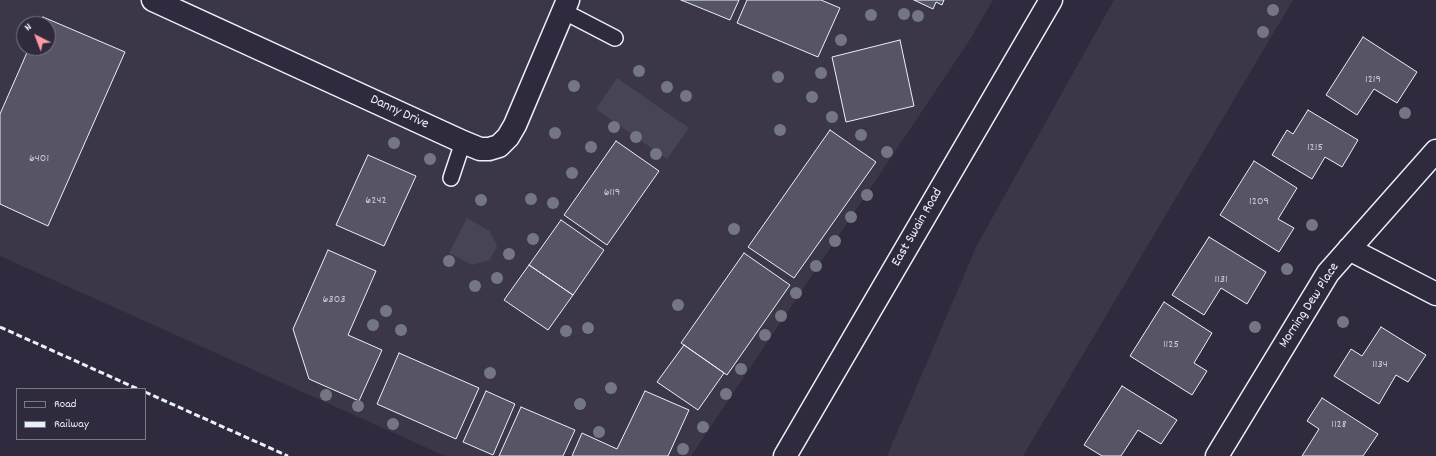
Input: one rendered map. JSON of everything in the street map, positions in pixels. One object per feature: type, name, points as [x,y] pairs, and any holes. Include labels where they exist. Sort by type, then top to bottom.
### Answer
[{"type":"street","name":"Danny Drive","points":[[154,0],[480,149],[489,149],[499,146],[508,137],[515,125],[566,6]]},
{"type":"street","name":"East Swain Road","points":[[784,456],[1051,0]]},
{"type":"street","name":"Morning Dew Place","points":[[1217,456],[1328,273],[1436,151]]},
{"type":"street","points":[[1349,249],[1436,294]]},
{"type":"lane","points":[[566,6],[615,38]]},
{"type":"lane","points":[[451,178],[463,142]]},
{"type":"shaded area","points":[[0,0],[993,0],[969,41],[691,456],[445,456],[0,256]]},
{"type":"shaded area","points":[[1114,0],[1293,0],[1023,456],[887,456],[977,245]]},
{"type":"shaded area","points":[[617,78],[689,128],[667,159],[596,109]]},
{"type":"shaded area","points":[[467,218],[490,231],[497,246],[490,260],[472,265],[449,253]]},
{"type":"building","points":[[681,0],[739,0],[730,20]]},
{"type":"building","points":[[747,0],[821,0],[840,8],[818,57],[737,23]]},
{"type":"building","points":[[914,0],[944,0],[942,5],[936,2],[933,9]]},
{"type":"building","points":[[56,23],[125,52],[48,226],[0,204],[0,114],[25,56],[56,56]]},
{"type":"building","points":[[1363,37],[1417,72],[1397,103],[1374,89],[1357,115],[1326,95]]},
{"type":"building","points":[[900,40],[914,106],[846,122],[832,57]]},
{"type":"building","points":[[1308,110],[1358,140],[1342,167],[1325,157],[1312,179],[1272,155],[1287,130],[1293,134]]},
{"type":"building","points":[[830,130],[876,162],[794,278],[748,247]]},
{"type":"building","points":[[616,141],[659,171],[607,245],[564,215]]},
{"type":"building","points":[[368,155],[416,176],[384,246],[336,225]]},
{"type":"building","points":[[1254,161],[1297,188],[1278,219],[1294,228],[1279,252],[1220,215]]},
{"type":"building","points":[[561,220],[604,250],[573,295],[529,265]]},
{"type":"building","points":[[1209,237],[1266,272],[1247,304],[1221,288],[1204,315],[1172,295]]},
{"type":"building","points":[[328,250],[376,271],[348,335],[382,350],[359,401],[309,379],[293,329]]},
{"type":"building","points":[[744,253],[790,285],[727,375],[681,343]]},
{"type":"building","points":[[529,265],[573,295],[548,330],[504,300]]},
{"type":"building","points":[[1164,302],[1212,333],[1194,363],[1207,371],[1192,395],[1130,356]]},
{"type":"building","points":[[1381,327],[1426,355],[1408,382],[1396,375],[1379,404],[1334,376],[1351,349],[1362,356]]},
{"type":"building","points":[[684,345],[724,373],[698,410],[657,382]]},
{"type":"building","points":[[399,353],[479,388],[456,439],[377,404]]},
{"type":"building","points":[[1122,386],[1177,420],[1161,444],[1138,430],[1121,456],[1102,456],[1084,445]]},
{"type":"building","points":[[486,391],[515,404],[493,455],[463,442]]},
{"type":"building","points":[[645,391],[689,410],[668,456],[572,456],[582,433],[617,449]]},
{"type":"building","points":[[1322,398],[1378,434],[1363,456],[1302,456],[1319,429],[1307,421]]},
{"type":"building","points":[[521,407],[575,430],[563,456],[499,456]]},
{"type":"railway","points":[[0,327],[136,388]]},
{"type":"railway","points":[[146,392],[288,456]]}]
